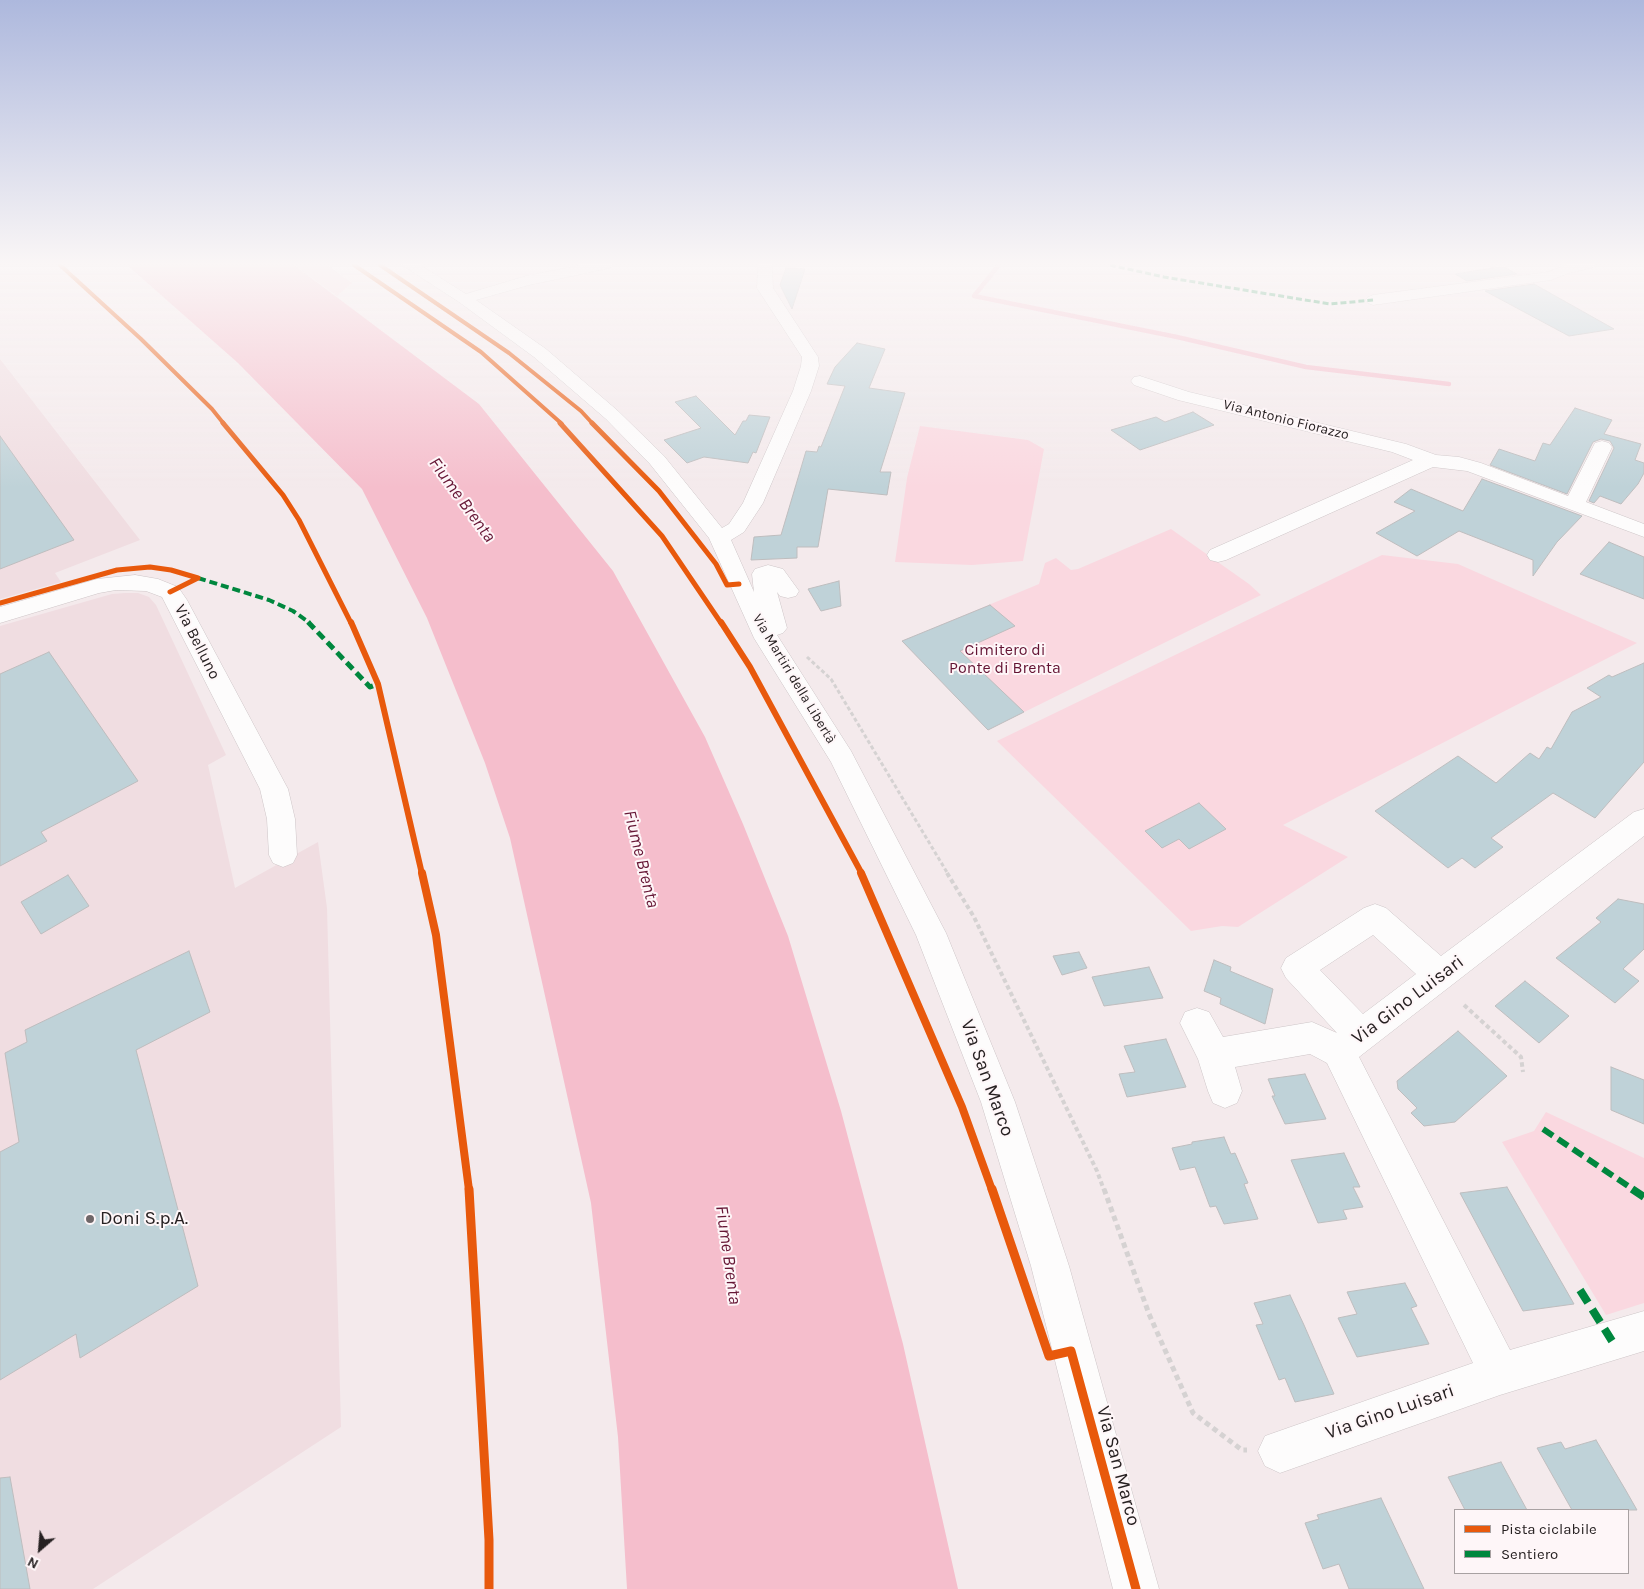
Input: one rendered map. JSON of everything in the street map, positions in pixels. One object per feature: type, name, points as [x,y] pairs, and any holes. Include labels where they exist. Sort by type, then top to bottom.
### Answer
[{"type":"street","name":"Via Martiri della Libertà","points":[[521,339],[540,353],[612,415],[657,460],[698,509],[720,538],[739,584],[767,639],[842,758]]},
{"type":"street","points":[[720,538],[737,528],[753,503],[802,391],[810,366],[810,357],[798,339]]},
{"type":"street","name":"Via Antonio Fiorazzo","points":[[1140,381],[1184,396],[1399,448],[1433,461],[1459,463],[1474,467],[1644,531]]},
{"type":"street","points":[[1574,505],[1602,447]]},
{"type":"street","name":"Via Antonio Fiorazzo","points":[[1218,555],[1317,509],[1420,464],[1433,461]]},
{"type":"street","points":[[767,639],[775,630],[766,596],[763,574],[768,572],[775,574],[788,590]]},
{"type":"street","name":"Via Belluno","points":[[0,615],[97,586],[116,583],[135,582],[150,584],[170,592],[176,600],[274,789],[281,819],[283,855]]},
{"type":"street","name":"Via San Marco","points":[[842,758],[932,933],[998,1102],[1050,1266],[1136,1589]]},
{"type":"street","name":"Via Gino Luisari","points":[[1500,1374],[1350,1043],[1441,976],[1644,820]]},
{"type":"street","points":[[1350,1043],[1297,968],[1375,917],[1441,976]]},
{"type":"street","points":[[1197,1023],[1214,1055],[1225,1091]]},
{"type":"street","points":[[1214,1055],[1312,1038],[1350,1043]]},
{"type":"street","name":"Via Gino Luisari","points":[[1280,1451],[1500,1374],[1644,1331]]},
{"type":"path","points":[[767,639],[797,646],[831,679],[974,917],[1097,1171],[1149,1314],[1193,1413],[1242,1450],[1280,1451]]},
{"type":"path","points":[[1464,1005],[1521,1058],[1523,1072]]},
{"type":"shaded area","points":[[0,359],[140,540],[55,573],[61,582],[0,599]]},
{"type":"shaded area","points":[[138,593],[149,597],[156,605],[226,755],[208,765],[235,888],[318,842],[327,908],[341,1427],[93,1589],[0,1589],[0,626],[112,594]]},
{"type":"green space","points":[[920,426],[1028,440],[1044,449],[1023,561],[972,565],[895,562],[907,478]]},
{"type":"green space","name":"Cimitero di Ponte di Brenta","points":[[1171,529],[1249,584],[1261,595],[988,730],[902,641],[1039,584],[1045,563],[1056,558],[1071,570],[1078,569]]},
{"type":"green space","points":[[1382,555],[1458,564],[1637,643],[1283,825],[1348,857],[1238,927],[1222,926],[1191,931],[997,741]]},
{"type":"green space","points":[[1546,1112],[1644,1158],[1644,1303],[1606,1315],[1502,1142],[1534,1131]]},
{"type":"water","name":"Fiume Brenta","points":[[211,339],[393,339],[479,404],[613,571],[705,737],[743,824],[788,936],[841,1111],[903,1344],[958,1589],[627,1589],[618,1437],[591,1203],[510,838],[485,763],[427,618],[362,489],[238,363]]},
{"type":"building","points":[[857,343],[885,349],[869,388],[905,393],[880,472],[891,472],[887,495],[828,489],[818,547],[797,547],[797,558],[751,560],[754,537],[781,535],[806,451],[817,452],[819,446],[821,447],[845,386],[827,384],[835,367]]},
{"type":"building","points":[[696,396],[735,435],[749,415],[770,417],[756,453],[753,452],[748,463],[704,457],[687,463],[664,440],[701,428],[675,402]]},
{"type":"building","points":[[1575,408],[1612,420],[1604,434],[1641,444],[1635,460],[1644,463],[1644,473],[1638,484],[1621,504],[1600,496],[1594,503],[1589,501],[1614,448],[1610,441],[1601,439],[1593,442],[1567,494],[1490,465],[1499,449],[1535,461],[1543,443],[1550,445]]},
{"type":"building","points":[[1193,412],[1214,425],[1140,450],[1111,430],[1156,417],[1165,422]]},
{"type":"building","points":[[0,436],[74,540],[0,569]]},
{"type":"building","points":[[1482,479],[1582,516],[1557,542],[1533,576],[1533,560],[1459,531],[1417,556],[1376,533],[1415,511],[1394,502],[1411,489],[1463,511]]},
{"type":"building","points":[[1609,542],[1644,557],[1644,599],[1580,574]]},
{"type":"building","points":[[839,581],[841,606],[821,611],[808,589]]},
{"type":"building","points":[[990,605],[1015,626],[960,651],[1024,712],[988,730],[902,641]]},
{"type":"building","points":[[49,652],[138,781],[41,832],[47,841],[0,866],[0,674]]},
{"type":"building","points":[[1644,663],[1644,762],[1595,818],[1553,793],[1491,838],[1503,847],[1475,868],[1462,858],[1448,868],[1375,811],[1458,756],[1496,783],[1530,753],[1539,759],[1547,747],[1551,749],[1572,712],[1601,697],[1587,688],[1609,675],[1612,677]]},
{"type":"building","points":[[1199,803],[1226,829],[1189,849],[1179,839],[1162,848],[1145,831]]},
{"type":"building","points":[[68,875],[89,906],[41,934],[21,902]]},
{"type":"building","points":[[1618,899],[1644,904],[1644,949],[1623,969],[1639,981],[1615,1003],[1556,958],[1601,922],[1596,918]]},
{"type":"building","name":"Doni S.p.A.","points":[[189,951],[210,1012],[136,1050],[198,1286],[80,1358],[76,1334],[0,1380],[0,1152],[19,1142],[5,1053],[27,1042],[25,1030]]},
{"type":"building","points":[[1079,952],[1087,968],[1062,975],[1053,956]]},
{"type":"building","points":[[1214,960],[1231,967],[1230,971],[1273,989],[1265,1024],[1220,1004],[1221,998],[1204,991]]},
{"type":"building","points":[[1149,967],[1163,998],[1104,1006],[1092,977]]},
{"type":"building","points":[[1525,981],[1569,1016],[1539,1043],[1495,1006]]},
{"type":"building","points":[[1458,1031],[1507,1076],[1455,1122],[1424,1126],[1411,1113],[1417,1108],[1398,1089],[1397,1081]]},
{"type":"building","points":[[1166,1039],[1186,1087],[1127,1097],[1119,1074],[1135,1072],[1124,1046]]},
{"type":"building","points":[[1611,1067],[1644,1080],[1644,1124],[1611,1110]]},
{"type":"building","points":[[1305,1074],[1326,1119],[1285,1124],[1272,1096],[1275,1096],[1268,1079]]},
{"type":"building","points":[[1224,1137],[1231,1154],[1235,1153],[1248,1183],[1244,1184],[1258,1219],[1224,1224],[1216,1206],[1210,1207],[1195,1167],[1180,1170],[1172,1148],[1192,1144],[1192,1142]]},
{"type":"building","points":[[1344,1153],[1360,1187],[1353,1187],[1363,1207],[1343,1210],[1347,1219],[1318,1223],[1291,1160]]},
{"type":"building","points":[[1507,1187],[1574,1304],[1523,1311],[1460,1193]]},
{"type":"building","points":[[1405,1283],[1417,1306],[1411,1308],[1429,1344],[1357,1357],[1338,1318],[1357,1314],[1347,1292]]},
{"type":"building","points":[[1290,1295],[1334,1394],[1295,1402],[1285,1378],[1279,1380],[1256,1325],[1263,1324],[1254,1303]]},
{"type":"building","points":[[1596,1440],[1637,1510],[1571,1509],[1537,1448],[1561,1442],[1565,1449]]},
{"type":"building","points":[[1501,1462],[1526,1509],[1464,1509],[1448,1477]]},
{"type":"building","points":[[10,1477],[30,1589],[0,1589],[0,1478]]},
{"type":"building","points":[[1381,1498],[1424,1589],[1349,1589],[1339,1564],[1323,1569],[1305,1523],[1319,1519],[1317,1515]]},
{"type":"waterway","points":[[1186,339],[1306,367],[1449,384]]},
{"type":"marked path","points":[[198,578],[269,600],[293,611],[313,625],[370,687],[378,684]]},
{"type":"marked path","points":[[1543,1129],[1644,1197]]},
{"type":"marked path","points":[[1580,1290],[1612,1341]]},
{"type":"cycle path","points":[[141,339],[212,409],[283,495],[299,520],[350,620],[378,684],[436,935],[469,1183],[489,1540],[489,1589]]},
{"type":"cycle path","points":[[463,339],[481,352],[562,424],[662,536],[699,588],[750,667],[859,867],[962,1107],[1024,1279],[1049,1356],[1071,1351],[1136,1589]]},
{"type":"cycle path","points":[[489,339],[509,353],[581,411],[659,491],[716,564],[727,585],[739,584]]},
{"type":"cycle path","points":[[0,603],[117,570],[150,567],[171,570],[198,578],[170,592]]},
{"type":"place","name":"Doni S.p.A.","points":[[90,1219]]}]
